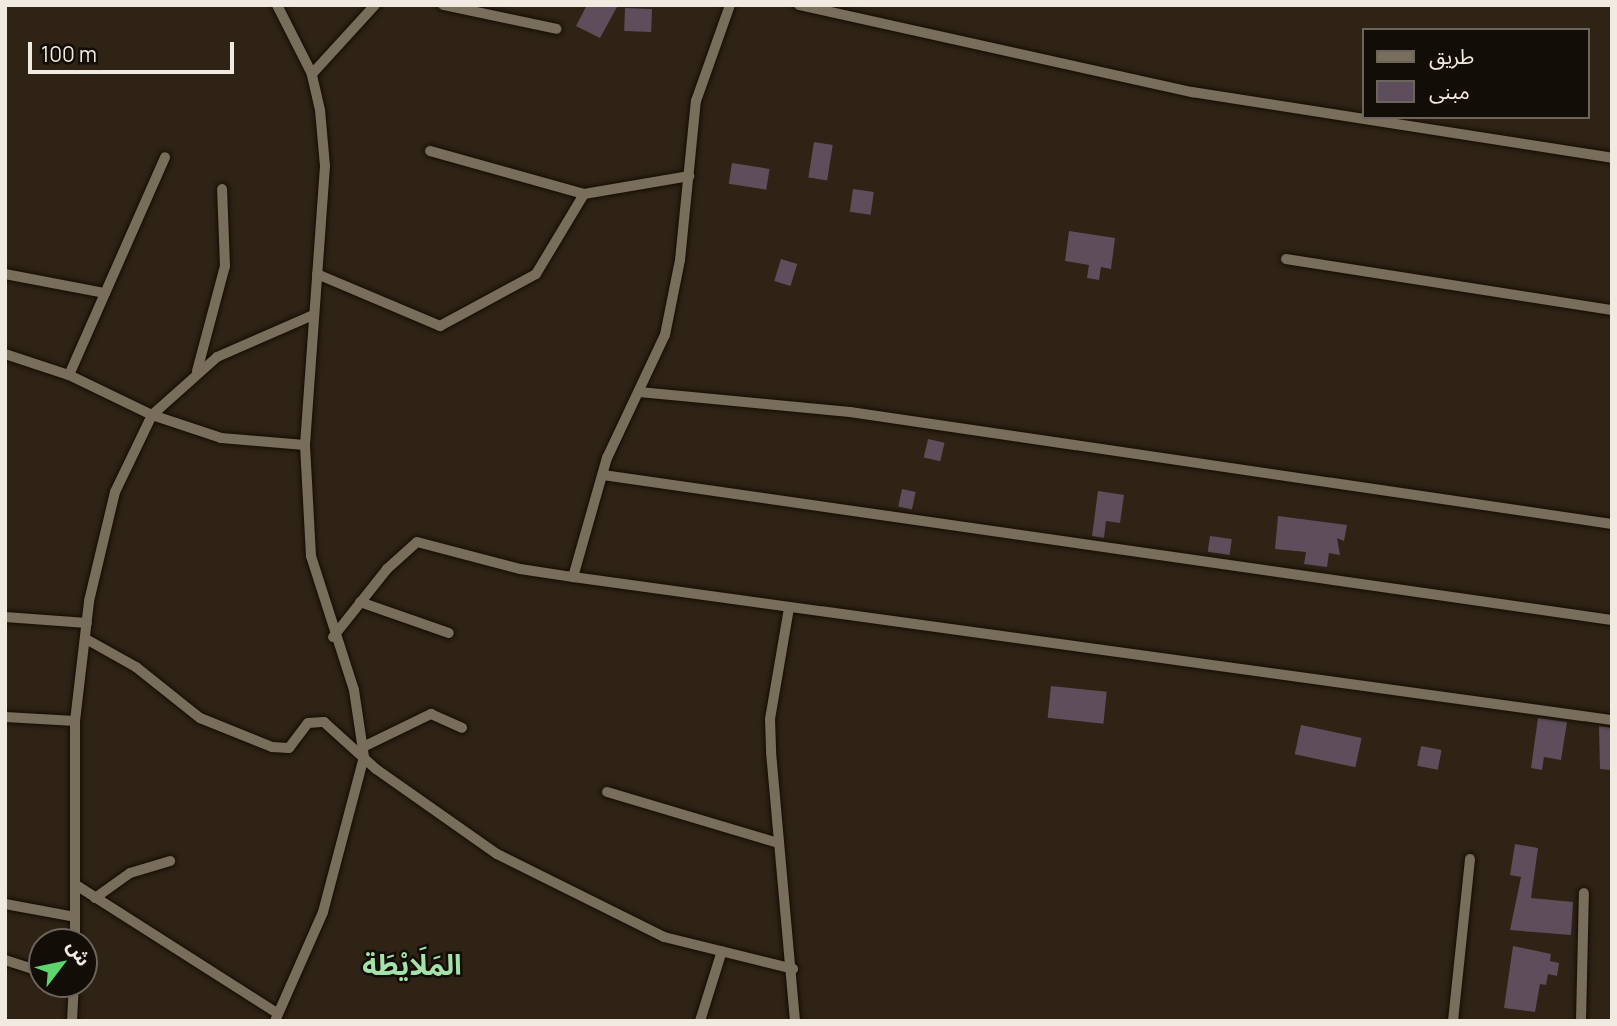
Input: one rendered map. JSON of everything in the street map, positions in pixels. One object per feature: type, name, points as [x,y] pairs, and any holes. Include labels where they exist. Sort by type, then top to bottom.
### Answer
[{"type":"street","points":[[76,886],[276,1017],[323,912],[364,752],[354,690],[333,637],[311,556],[305,445],[325,166],[312,74],[277,5]]},
{"type":"street","points":[[312,74],[375,5]]},
{"type":"street","points":[[443,5],[557,29]]},
{"type":"street","points":[[573,577],[603,475],[665,335],[689,176],[696,101],[730,5]]},
{"type":"street","points":[[799,5],[1192,92],[1362,119]]},
{"type":"street","points":[[1364,119],[1612,158]]},
{"type":"street","points":[[430,151],[584,194],[689,176]]},
{"type":"street","points":[[69,375],[166,157]]},
{"type":"street","points":[[197,371],[225,266],[222,189]]},
{"type":"street","points":[[317,274],[440,326],[536,274],[584,194]]},
{"type":"street","points":[[1286,259],[1612,310]]},
{"type":"street","points":[[5,274],[105,293]]},
{"type":"street","points":[[75,928],[75,721],[102,533],[152,415],[197,371],[247,340],[313,315]]},
{"type":"street","points":[[5,354],[69,375],[152,415],[221,438],[305,445]]},
{"type":"street","points":[[639,392],[849,412],[1612,524]]},
{"type":"street","points":[[603,475],[1612,620]]},
{"type":"street","points":[[333,637],[360,602],[416,542],[520,569],[573,577],[1612,720]]},
{"type":"street","points":[[360,602],[449,633]]},
{"type":"street","points":[[789,608],[771,719],[778,844],[793,969],[795,1021]]},
{"type":"street","points":[[5,617],[87,623]]},
{"type":"street","points":[[86,639],[136,667],[187,710],[246,738],[282,750],[316,720],[364,752],[497,854],[664,937],[793,969]]},
{"type":"street","points":[[364,752],[431,714],[462,728]]},
{"type":"street","points":[[5,717],[75,721]]},
{"type":"street","points":[[607,792],[778,844]]},
{"type":"street","points":[[1453,1021],[1470,859]]},
{"type":"street","points":[[95,898],[130,873],[170,861]]},
{"type":"street","points":[[1581,1021],[1584,892]]},
{"type":"street","points":[[5,904],[75,917]]},
{"type":"street","points":[[700,1021],[722,951]]},
{"type":"street","points":[[5,960],[28,967]]},
{"type":"street","points":[[72,1021],[73,998]]},
{"type":"building","points":[[587,5],[618,5],[600,38],[576,26]]},
{"type":"building","points":[[625,8],[652,9],[651,32],[624,31]]},
{"type":"building","points":[[814,142],[833,145],[827,181],[808,178]]},
{"type":"building","points":[[732,163],[770,169],[766,190],[729,184]]},
{"type":"building","points":[[853,189],[874,192],[871,215],[850,212]]},
{"type":"building","points":[[1069,231],[1115,238],[1111,269],[1101,267],[1099,280],[1087,278],[1089,265],[1065,261]]},
{"type":"building","points":[[781,259],[797,264],[791,286],[774,281]]},
{"type":"building","points":[[928,439],[945,443],[940,461],[924,458]]},
{"type":"building","points":[[902,489],[916,492],[912,510],[898,507]]},
{"type":"building","points":[[1098,491],[1124,495],[1120,523],[1106,521],[1104,538],[1092,536]]},
{"type":"building","points":[[1278,516],[1347,525],[1344,541],[1337,538],[1340,555],[1329,553],[1327,567],[1304,564],[1306,552],[1275,549]]},
{"type":"building","points":[[1210,536],[1232,539],[1230,555],[1208,552]]},
{"type":"building","points":[[1051,686],[1107,692],[1103,724],[1048,718]]},
{"type":"building","points":[[1538,718],[1567,722],[1561,760],[1544,757],[1542,770],[1531,768]]},
{"type":"building","points":[[1301,725],[1362,738],[1355,767],[1295,754]]},
{"type":"building","points":[[1599,726],[1612,728],[1611,770],[1600,769]]},
{"type":"building","points":[[1421,746],[1442,750],[1438,770],[1417,766]]},
{"type":"building","points":[[1515,844],[1538,848],[1531,898],[1573,902],[1571,935],[1510,930],[1521,877],[1510,875]]},
{"type":"building","points":[[1513,946],[1551,954],[1550,961],[1559,963],[1557,976],[1548,974],[1546,985],[1540,984],[1535,1012],[1504,1008]]},
{"type":"district","name":"المَلَايْطَة","points":[[412,964]]}]
